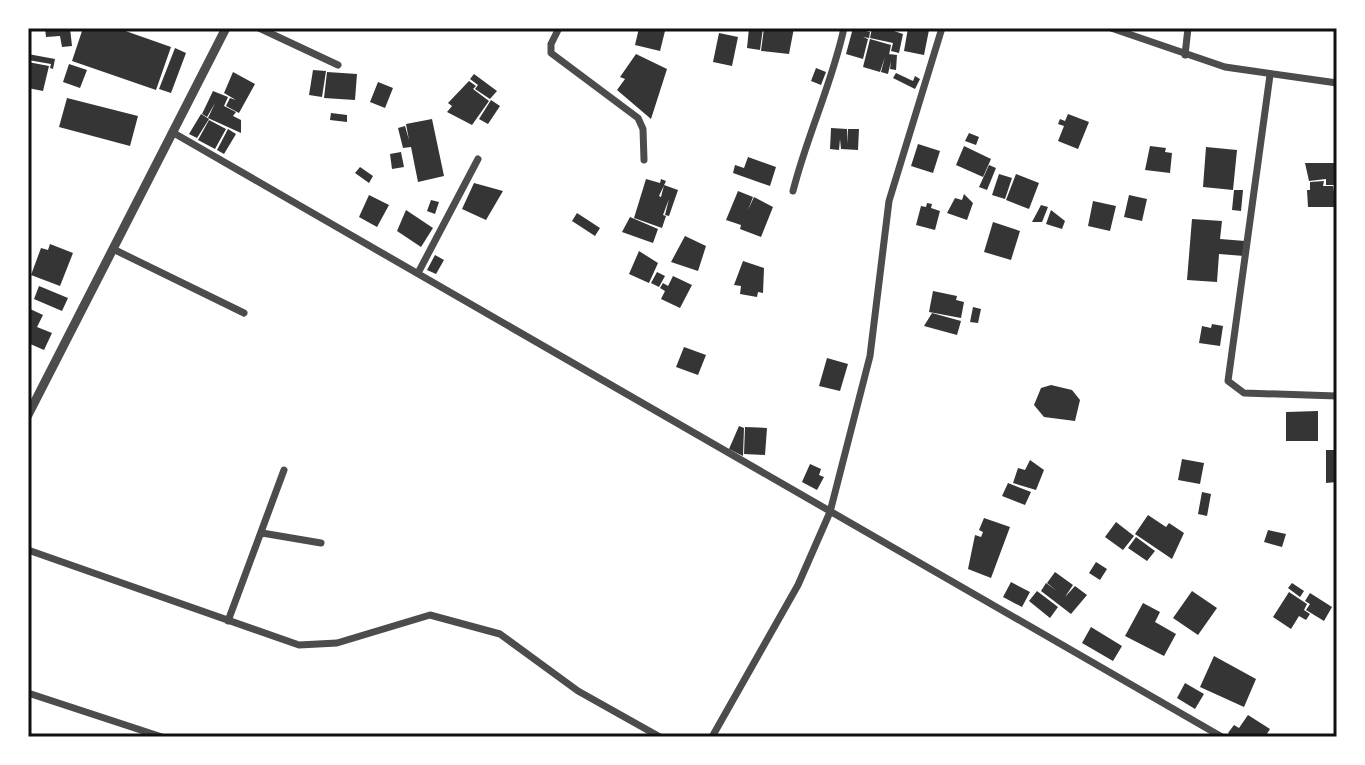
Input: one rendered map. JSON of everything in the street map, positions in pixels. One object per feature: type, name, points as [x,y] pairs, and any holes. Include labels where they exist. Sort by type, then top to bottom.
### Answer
[{"type":"street","points":[[28,415],[226,28]]},
{"type":"street","points":[[259,28],[338,65]]},
{"type":"street","points":[[559,28],[551,44],[551,53],[638,118],[643,129],[644,160]]},
{"type":"street","points":[[793,191],[805,146],[824,100],[844,28]]},
{"type":"street","points":[[712,737],[798,585],[830,512],[870,356],[889,201],[942,28]]},
{"type":"street","points":[[1111,28],[1185,55],[1270,75],[1337,83]]},
{"type":"street","points":[[1185,55],[1188,28]]},
{"type":"street","points":[[1270,75],[1228,381],[1244,393],[1337,396]]},
{"type":"street","points":[[172,132],[1222,737]]},
{"type":"street","points":[[418,273],[478,159]]},
{"type":"street","points":[[113,249],[244,313]]},
{"type":"street","points":[[228,621],[284,470]]},
{"type":"street","points":[[262,533],[321,543]]},
{"type":"street","points":[[28,550],[299,645],[320,646],[430,615],[500,634],[578,691],[660,737]]},
{"type":"street","points":[[28,693],[162,737]]},
{"type":"building","points":[[45,28],[70,28],[72,46],[62,47],[60,36],[46,37]]},
{"type":"building","points":[[83,28],[117,28],[171,47],[156,90],[72,61]]},
{"type":"building","points":[[639,28],[665,31],[660,51],[635,45]]},
{"type":"building","points":[[749,28],[763,28],[760,50],[747,48]]},
{"type":"building","points":[[764,28],[794,28],[789,54],[761,51]]},
{"type":"building","points":[[853,28],[870,32],[869,38],[863,37],[868,39],[863,59],[846,54]]},
{"type":"building","points":[[872,28],[895,28],[894,31],[903,34],[899,53],[891,51],[893,43],[870,38]]},
{"type":"building","points":[[908,28],[929,30],[924,55],[904,51]]},
{"type":"building","points":[[719,33],[738,37],[732,66],[713,62]]},
{"type":"building","points":[[870,39],[891,45],[889,54],[897,55],[896,70],[890,69],[891,61],[888,74],[881,72],[885,57],[880,72],[863,67]]},
{"type":"building","points":[[175,48],[186,53],[171,93],[159,89]]},
{"type":"building","points":[[28,54],[55,59],[53,69],[50,68],[51,64],[28,60]]},
{"type":"building","points":[[636,54],[667,69],[651,119],[617,90],[625,79],[620,77]]},
{"type":"building","points":[[28,62],[49,66],[43,91],[28,88]]},
{"type":"building","points":[[69,64],[87,70],[80,88],[63,82]]},
{"type":"building","points":[[816,68],[826,72],[821,85],[811,81]]},
{"type":"building","points":[[313,70],[326,71],[322,97],[309,95]]},
{"type":"building","points":[[233,72],[255,84],[239,113],[226,106],[230,98],[236,100],[224,93]]},
{"type":"building","points":[[327,72],[357,74],[355,100],[324,98]]},
{"type":"building","points":[[896,73],[913,81],[915,76],[920,79],[915,89],[893,78]]},
{"type":"building","points":[[474,74],[497,91],[490,99],[475,89],[478,85],[470,79]]},
{"type":"building","points":[[469,81],[476,86],[473,89],[489,101],[472,125],[447,112],[452,106],[448,103]]},
{"type":"building","points":[[378,82],[393,88],[385,108],[370,102]]},
{"type":"building","points":[[213,91],[228,97],[224,106],[236,112],[233,116],[241,120],[241,133],[208,118],[215,103],[207,117],[202,114]]},
{"type":"building","points":[[67,98],[138,116],[130,146],[59,127]]},
{"type":"building","points":[[491,100],[500,106],[488,124],[479,119]]},
{"type":"building","points":[[331,113],[347,115],[347,122],[330,120]]},
{"type":"building","points":[[201,114],[209,119],[197,138],[189,134]]},
{"type":"building","points":[[1068,114],[1089,122],[1078,149],[1058,141],[1064,126],[1058,124],[1060,119],[1065,121]]},
{"type":"building","points":[[432,119],[444,176],[418,182],[411,147],[403,148],[398,128],[405,126],[409,140],[406,124]]},
{"type":"building","points":[[209,120],[226,129],[215,149],[198,140]]},
{"type":"building","points":[[831,128],[847,129],[847,144],[848,129],[859,129],[858,150],[841,149],[840,139],[839,150],[830,149]]},
{"type":"building","points":[[228,129],[236,134],[224,154],[217,150]]},
{"type":"building","points":[[969,133],[979,137],[976,145],[965,141]]},
{"type":"building","points":[[918,144],[940,151],[933,173],[911,166]]},
{"type":"building","points":[[964,146],[991,159],[983,177],[956,165]]},
{"type":"building","points":[[1150,146],[1166,148],[1165,152],[1172,153],[1170,173],[1145,170]]},
{"type":"building","points":[[1206,147],[1237,150],[1233,190],[1203,187]]},
{"type":"building","points":[[401,152],[404,167],[392,169],[390,154]]},
{"type":"building","points":[[748,157],[776,167],[770,186],[733,173],[735,165],[744,168]]},
{"type":"building","points":[[1305,163],[1337,163],[1337,191],[1334,185],[1326,185],[1326,179],[1309,181]]},
{"type":"building","points":[[989,165],[996,168],[987,190],[979,187]]},
{"type":"building","points":[[360,167],[373,176],[369,183],[355,173]]},
{"type":"building","points":[[999,174],[1012,178],[1005,199],[992,195]]},
{"type":"building","points":[[1016,174],[1039,183],[1029,209],[1006,200]]},
{"type":"building","points":[[646,179],[660,183],[661,179],[666,181],[664,185],[678,190],[669,216],[665,215],[669,199],[663,215],[666,216],[662,228],[634,218]]},
{"type":"building","points":[[1324,181],[1323,186],[1333,186],[1334,207],[1308,207],[1310,182]]},
{"type":"building","points":[[474,183],[503,191],[486,220],[462,209]]},
{"type":"building","points":[[1234,190],[1243,190],[1241,211],[1232,210]]},
{"type":"building","points":[[738,191],[753,197],[748,210],[754,197],[773,207],[761,237],[726,220]]},
{"type":"building","points":[[964,194],[973,203],[967,220],[947,213],[955,198],[962,200]]},
{"type":"building","points":[[369,195],[389,205],[377,227],[359,217]]},
{"type":"building","points":[[1129,195],[1147,199],[1142,221],[1124,217]]},
{"type":"building","points":[[431,200],[439,202],[435,214],[427,211]]},
{"type":"building","points":[[1093,201],[1116,206],[1110,231],[1088,226]]},
{"type":"building","points":[[927,203],[940,211],[935,230],[916,225],[921,206],[926,207]]},
{"type":"building","points":[[1041,205],[1048,207],[1042,222],[1032,222]]},
{"type":"building","points":[[406,210],[433,228],[421,247],[397,231]]},
{"type":"building","points":[[1051,210],[1065,221],[1062,229],[1046,224]]},
{"type":"building","points":[[577,213],[600,228],[595,236],[572,221]]},
{"type":"building","points":[[630,217],[658,229],[653,243],[622,232]]},
{"type":"building","points":[[1192,219],[1222,221],[1220,239],[1245,241],[1244,256],[1219,254],[1217,282],[1187,280]]},
{"type":"building","points":[[993,222],[1020,231],[1011,260],[984,252]]},
{"type":"building","points":[[685,236],[706,246],[698,271],[671,262]]},
{"type":"building","points":[[50,244],[73,253],[60,286],[31,275],[41,248],[48,250]]},
{"type":"building","points":[[639,251],[658,263],[649,283],[629,274]]},
{"type":"building","points":[[435,255],[444,260],[436,274],[427,270]]},
{"type":"building","points":[[743,261],[764,268],[763,293],[758,292],[757,297],[740,294],[741,286],[734,285]]},
{"type":"building","points":[[657,272],[665,276],[659,287],[651,283]]},
{"type":"building","points":[[673,276],[692,285],[680,308],[661,299],[665,291],[660,288],[663,283],[668,286]]},
{"type":"building","points":[[39,286],[68,298],[62,311],[34,299]]},
{"type":"building","points":[[933,291],[957,296],[956,300],[964,302],[961,318],[929,312]]},
{"type":"building","points":[[973,307],[981,309],[978,323],[970,322]]},
{"type":"building","points":[[28,308],[43,315],[37,327],[52,333],[44,350],[28,343]]},
{"type":"building","points":[[932,313],[961,321],[957,335],[924,326]]},
{"type":"building","points":[[1212,324],[1223,326],[1220,346],[1199,343],[1202,326],[1211,328]]},
{"type":"building","points":[[684,347],[706,355],[698,375],[676,367]]},
{"type":"building","points":[[827,358],[848,364],[840,391],[819,386]]},
{"type":"building","points":[[1051,385],[1072,390],[1080,400],[1075,421],[1044,417],[1034,405],[1041,388]]},
{"type":"building","points":[[1318,411],[1318,441],[1286,441],[1286,412]]},
{"type":"building","points":[[739,426],[744,428],[743,456],[729,449]]},
{"type":"building","points":[[745,427],[767,428],[765,455],[744,454]]},
{"type":"building","points":[[1326,450],[1337,450],[1337,482],[1326,483]]},
{"type":"building","points":[[1182,459],[1204,463],[1200,484],[1178,480]]},
{"type":"building","points":[[1030,460],[1044,470],[1036,490],[1013,483],[1018,468],[1025,470]]},
{"type":"building","points":[[810,464],[821,469],[819,475],[824,477],[817,490],[802,482]]},
{"type":"building","points":[[1008,483],[1031,492],[1025,505],[1002,496]]},
{"type":"building","points":[[1202,492],[1211,494],[1207,516],[1198,514]]},
{"type":"building","points":[[1148,515],[1166,527],[1169,523],[1184,533],[1172,559],[1135,534]]},
{"type":"building","points":[[984,518],[1010,527],[991,578],[968,569],[975,535],[981,537],[983,532],[979,530]]},
{"type":"building","points":[[1116,522],[1134,536],[1123,550],[1105,537]]},
{"type":"building","points":[[1268,530],[1286,534],[1282,547],[1264,542]]},
{"type":"building","points":[[1136,537],[1155,551],[1147,561],[1128,548]]},
{"type":"building","points":[[1096,562],[1107,569],[1100,580],[1089,573]]},
{"type":"building","points":[[1055,572],[1073,585],[1065,597],[1075,586],[1087,595],[1071,614],[1041,591],[1046,583],[1057,591],[1047,583]]},
{"type":"building","points":[[1011,582],[1030,592],[1022,607],[1003,597]]},
{"type":"building","points":[[1292,583],[1304,591],[1300,597],[1288,588]]},
{"type":"building","points":[[1037,591],[1058,607],[1050,618],[1029,601]]},
{"type":"building","points":[[1192,591],[1217,608],[1198,635],[1173,618]]},
{"type":"building","points":[[1289,592],[1307,604],[1304,610],[1310,614],[1306,620],[1299,616],[1291,629],[1273,617]]},
{"type":"building","points":[[1310,593],[1332,607],[1324,621],[1306,610],[1310,604],[1305,601]]},
{"type":"building","points":[[1143,603],[1160,612],[1155,622],[1176,634],[1164,656],[1125,636]]},
{"type":"building","points":[[1091,627],[1122,646],[1113,661],[1082,643]]},
{"type":"building","points":[[1214,656],[1256,679],[1244,707],[1200,687]]},
{"type":"building","points":[[1185,683],[1204,694],[1195,709],[1177,698]]},
{"type":"building","points":[[1248,715],[1270,729],[1265,737],[1234,737],[1228,733],[1234,725],[1239,728]]}]
